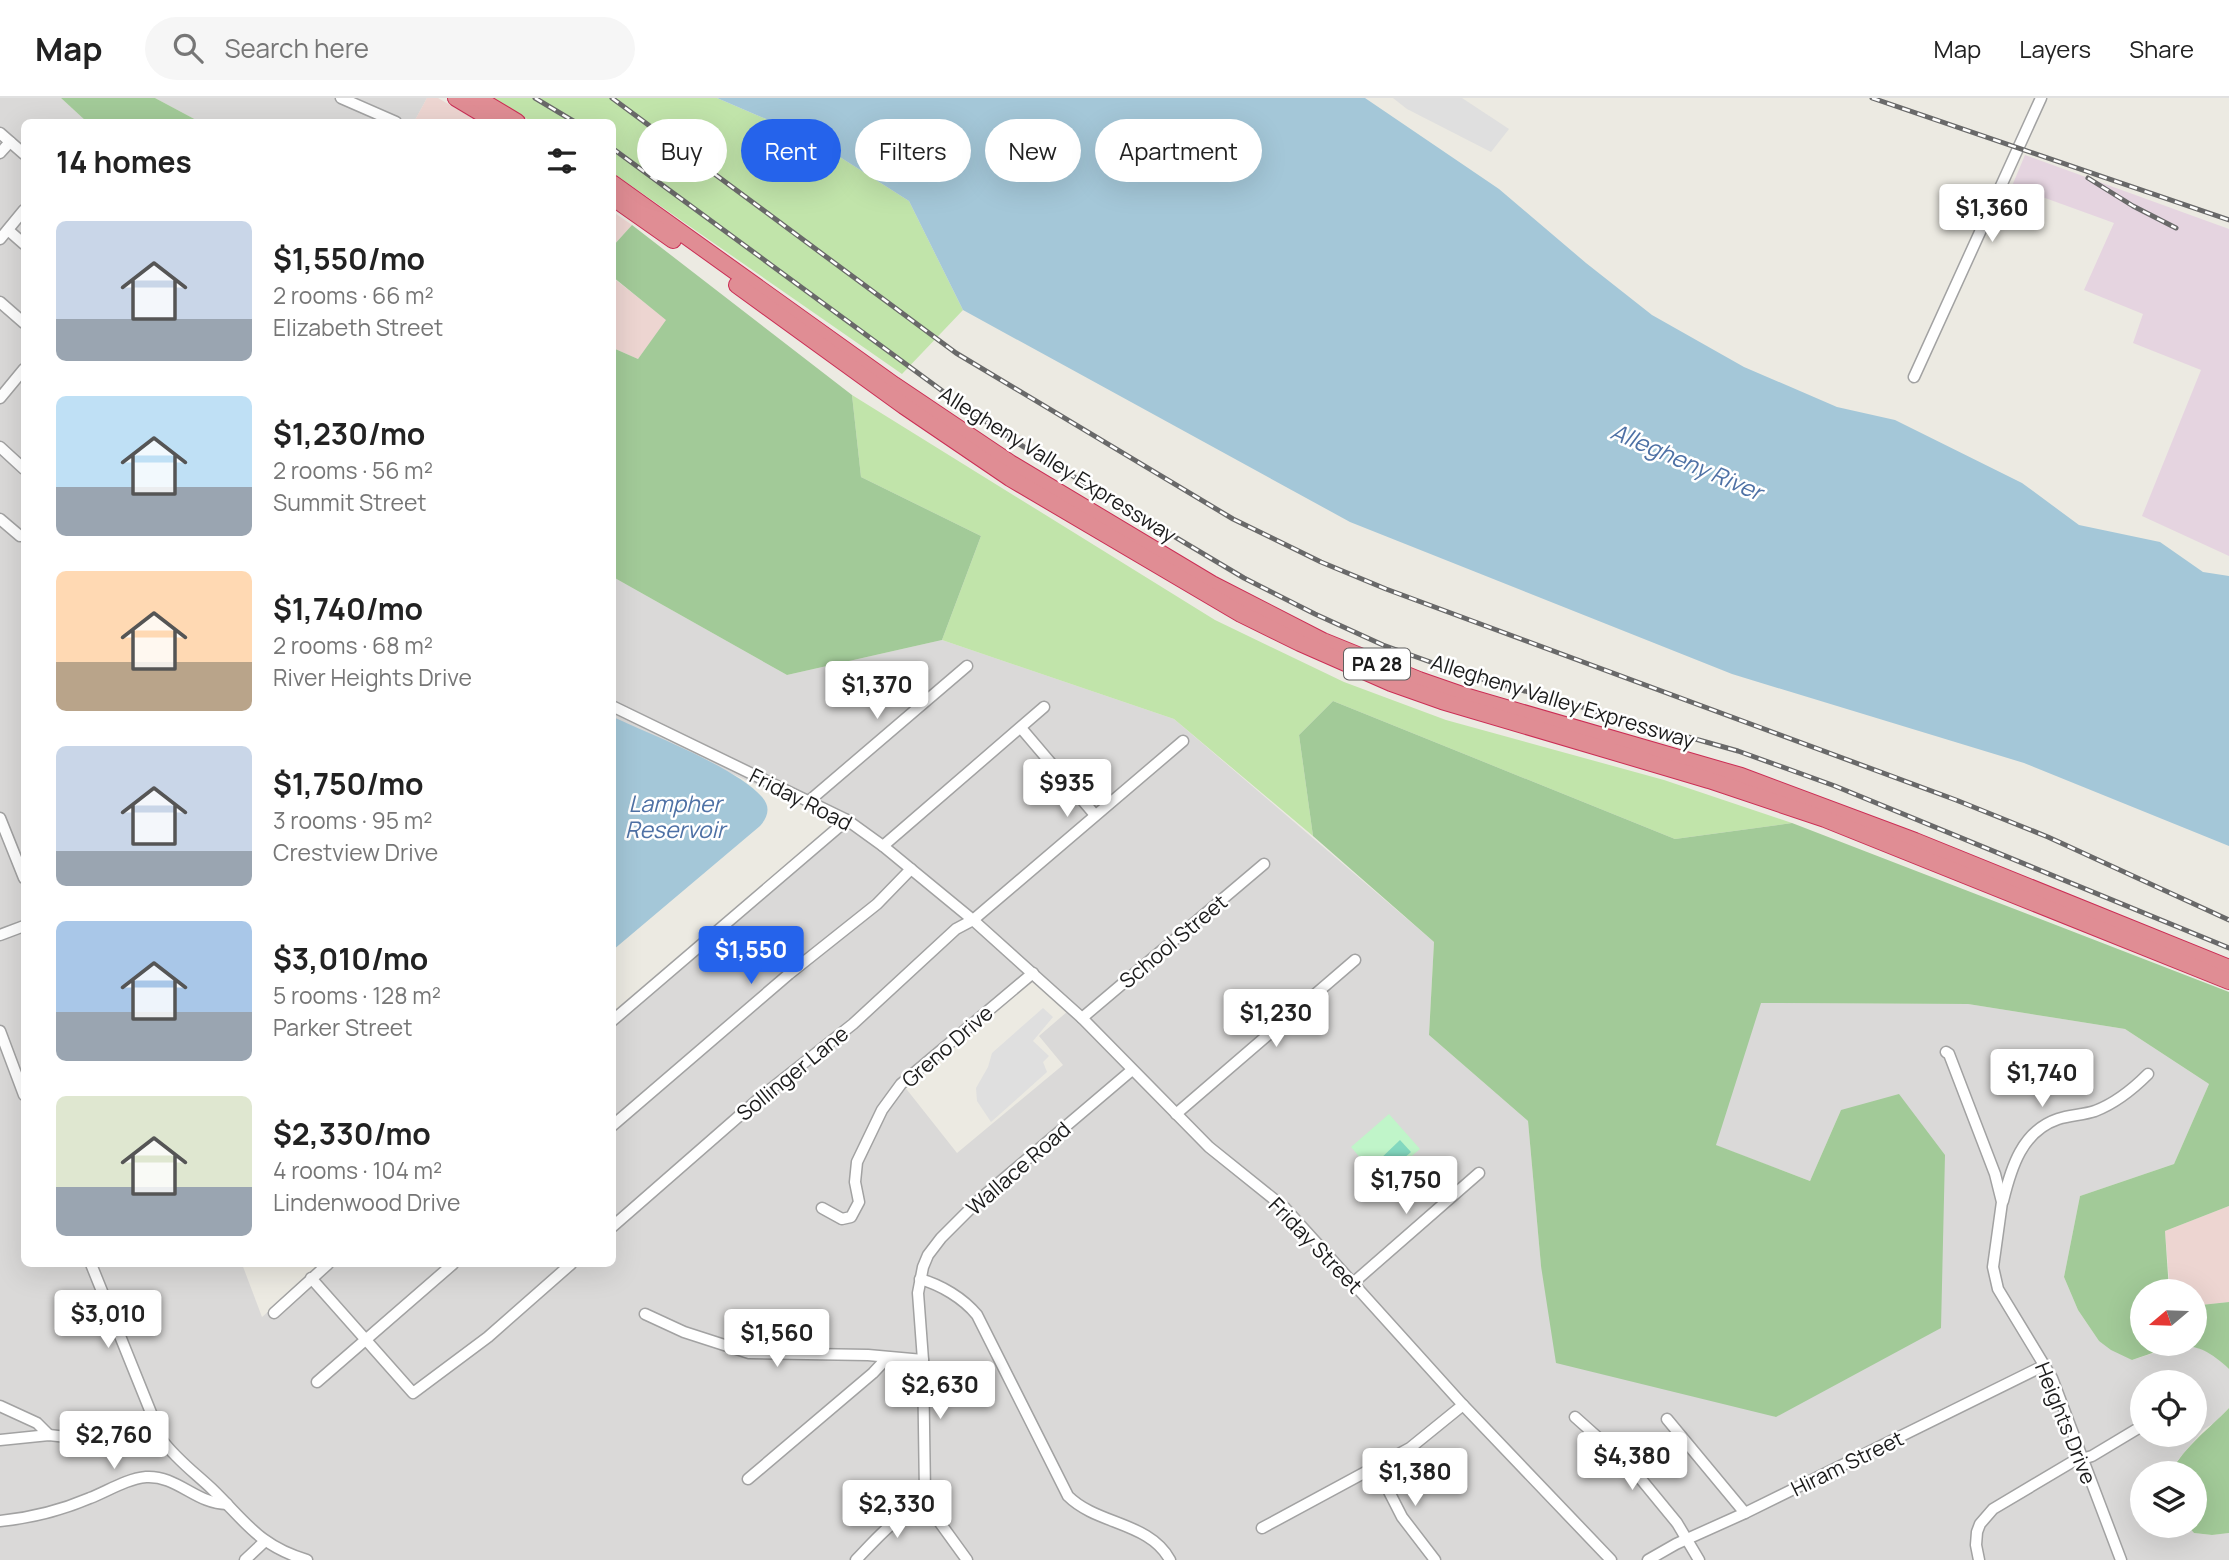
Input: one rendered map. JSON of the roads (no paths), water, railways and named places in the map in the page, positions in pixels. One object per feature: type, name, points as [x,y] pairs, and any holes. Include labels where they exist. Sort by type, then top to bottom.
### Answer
[{"type":"highway","points":[[456,98],[491,119]]},
{"type":"highway","points":[[477,98],[512,119]]},
{"type":"highway","name":"Allegheny Valley Expressway","points":[[616,186],[956,429],[1212,584],[1313,636],[1468,697],[1741,776],[1915,841],[2229,968]]},
{"type":"highway","name":"Allegheny Valley Expressway","points":[[616,200],[893,399],[990,465],[1241,614],[1391,683],[1493,717],[1709,780],[1825,819],[2229,981]]},
{"type":"street","points":[[341,98],[389,119]]},
{"type":"street","points":[[1914,377],[2041,98]]},
{"type":"street","points":[[0,133],[21,152]]},
{"type":"street","points":[[0,153],[10,142]]},
{"type":"street","points":[[0,239],[21,215]]},
{"type":"street","points":[[8,230],[21,241]]},
{"type":"street","points":[[0,302],[21,320]]},
{"type":"street","points":[[0,398],[21,373]]},
{"type":"street","points":[[0,447],[21,466]]},
{"type":"street","points":[[0,519],[20,536]]},
{"type":"street","points":[[808,801],[967,666]]},
{"type":"street","points":[[883,846],[1044,707]]},
{"type":"street","name":"Friday Road","points":[[616,708],[847,820],[883,846],[972,920]]},
{"type":"street","points":[[1021,728],[1096,815]]},
{"type":"street","name":"Sollinger Lane","points":[[616,1224],[762,1096],[853,1024],[956,929],[972,920],[1182,741]]},
{"type":"street","points":[[0,818],[21,870]]},
{"type":"street","points":[[616,1018],[847,820]]},
{"type":"street","name":"School Street","points":[[1082,1018],[1264,864]]},
{"type":"street","points":[[616,1123],[789,974],[877,904],[911,869]]},
{"type":"street","name":"Friday Street","points":[[972,920],[1082,1018],[1229,1165],[1285,1208],[1463,1405],[1611,1560]]},
{"type":"street","points":[[0,935],[21,927]]},
{"type":"street","points":[[1176,1114],[1355,960]]},
{"type":"street","name":"Greno Drive","points":[[822,1208],[842,1219],[851,1217],[859,1202],[855,1182],[857,1162],[882,1110],[901,1084],[1033,973]]},
{"type":"street","points":[[0,1031],[21,1087]]},
{"type":"street","name":"Heights Drive","points":[[1946,1052],[1990,1162],[2002,1202],[1993,1267],[1994,1278],[1998,1289],[2045,1365],[2121,1560]]},
{"type":"street","name":"Wallace Road","points":[[919,1279],[934,1247],[980,1199],[1132,1070]]},
{"type":"street","points":[[2002,1202],[2020,1150],[2039,1129],[2060,1118],[2091,1113],[2103,1108],[2148,1074]]},
{"type":"street","points":[[1353,1283],[1479,1173]]},
{"type":"street","points":[[92,1267],[154,1424],[171,1452],[264,1542],[307,1560]]},
{"type":"street","points":[[274,1313],[325,1267]]},
{"type":"street","points":[[317,1382],[449,1267]]},
{"type":"street","points":[[312,1278],[413,1393],[488,1337],[569,1267]]},
{"type":"street","points":[[967,1560],[928,1503],[919,1279],[933,1283],[962,1300],[977,1315],[1068,1496],[1083,1509],[1154,1540],[1170,1560]]},
{"type":"street","points":[[645,1314],[684,1332],[749,1353],[867,1355],[923,1360]]},
{"type":"street","points":[[748,1479],[873,1373],[887,1357]]},
{"type":"street","name":"Hiram Street","points":[[1648,1560],[2045,1365]]},
{"type":"street","points":[[1262,1528],[1377,1468],[1416,1444],[1463,1405]]},
{"type":"street","points":[[0,1406],[37,1423],[49,1435]]},
{"type":"street","points":[[1575,1417],[1631,1466],[1688,1539],[1699,1560]]},
{"type":"street","points":[[1667,1419],[1745,1513]]},
{"type":"street","points":[[0,1440],[49,1435],[102,1441],[154,1424]]},
{"type":"street","points":[[1979,1560],[1977,1532],[1984,1517],[2072,1462],[2092,1456],[2130,1433]]},
{"type":"street","points":[[1377,1468],[1402,1517],[1435,1560]]},
{"type":"street","points":[[0,1521],[67,1507],[123,1484],[149,1477],[173,1482],[215,1504],[227,1504]]},
{"type":"street","points":[[856,1560],[904,1513],[928,1503]]},
{"type":"street","points":[[245,1560],[264,1542]]},
{"type":"water","name":"Allegheny River","points":[[717,98],[1365,98],[1499,189],[1652,315],[1744,367],[1837,407],[1895,420],[2022,483],[2079,525],[2160,542],[2203,572],[2229,576],[2229,846],[2024,763],[1732,674],[1350,522],[963,310],[909,201],[879,182],[971,182],[971,119],[855,119],[855,167],[841,158],[841,119],[766,119]]},
{"type":"water","name":"Lampher Reservoir","points":[[616,718],[714,763],[750,786],[762,797],[767,808],[767,816],[760,826],[616,947]]},
{"type":"railway","points":[[535,98],[570,119]]},
{"type":"railway","points":[[612,98],[956,353],[1233,519],[1321,562],[1386,589],[1956,800],[2048,837],[2229,920]]},
{"type":"railway","points":[[1872,98],[2229,220]]},
{"type":"railway","points":[[616,151],[967,409],[1019,444],[1244,578],[1315,614],[1383,645],[1461,673],[1738,751],[1835,786],[2229,948]]},
{"type":"railway","points":[[2088,178],[2133,206],[2176,228]]}]
